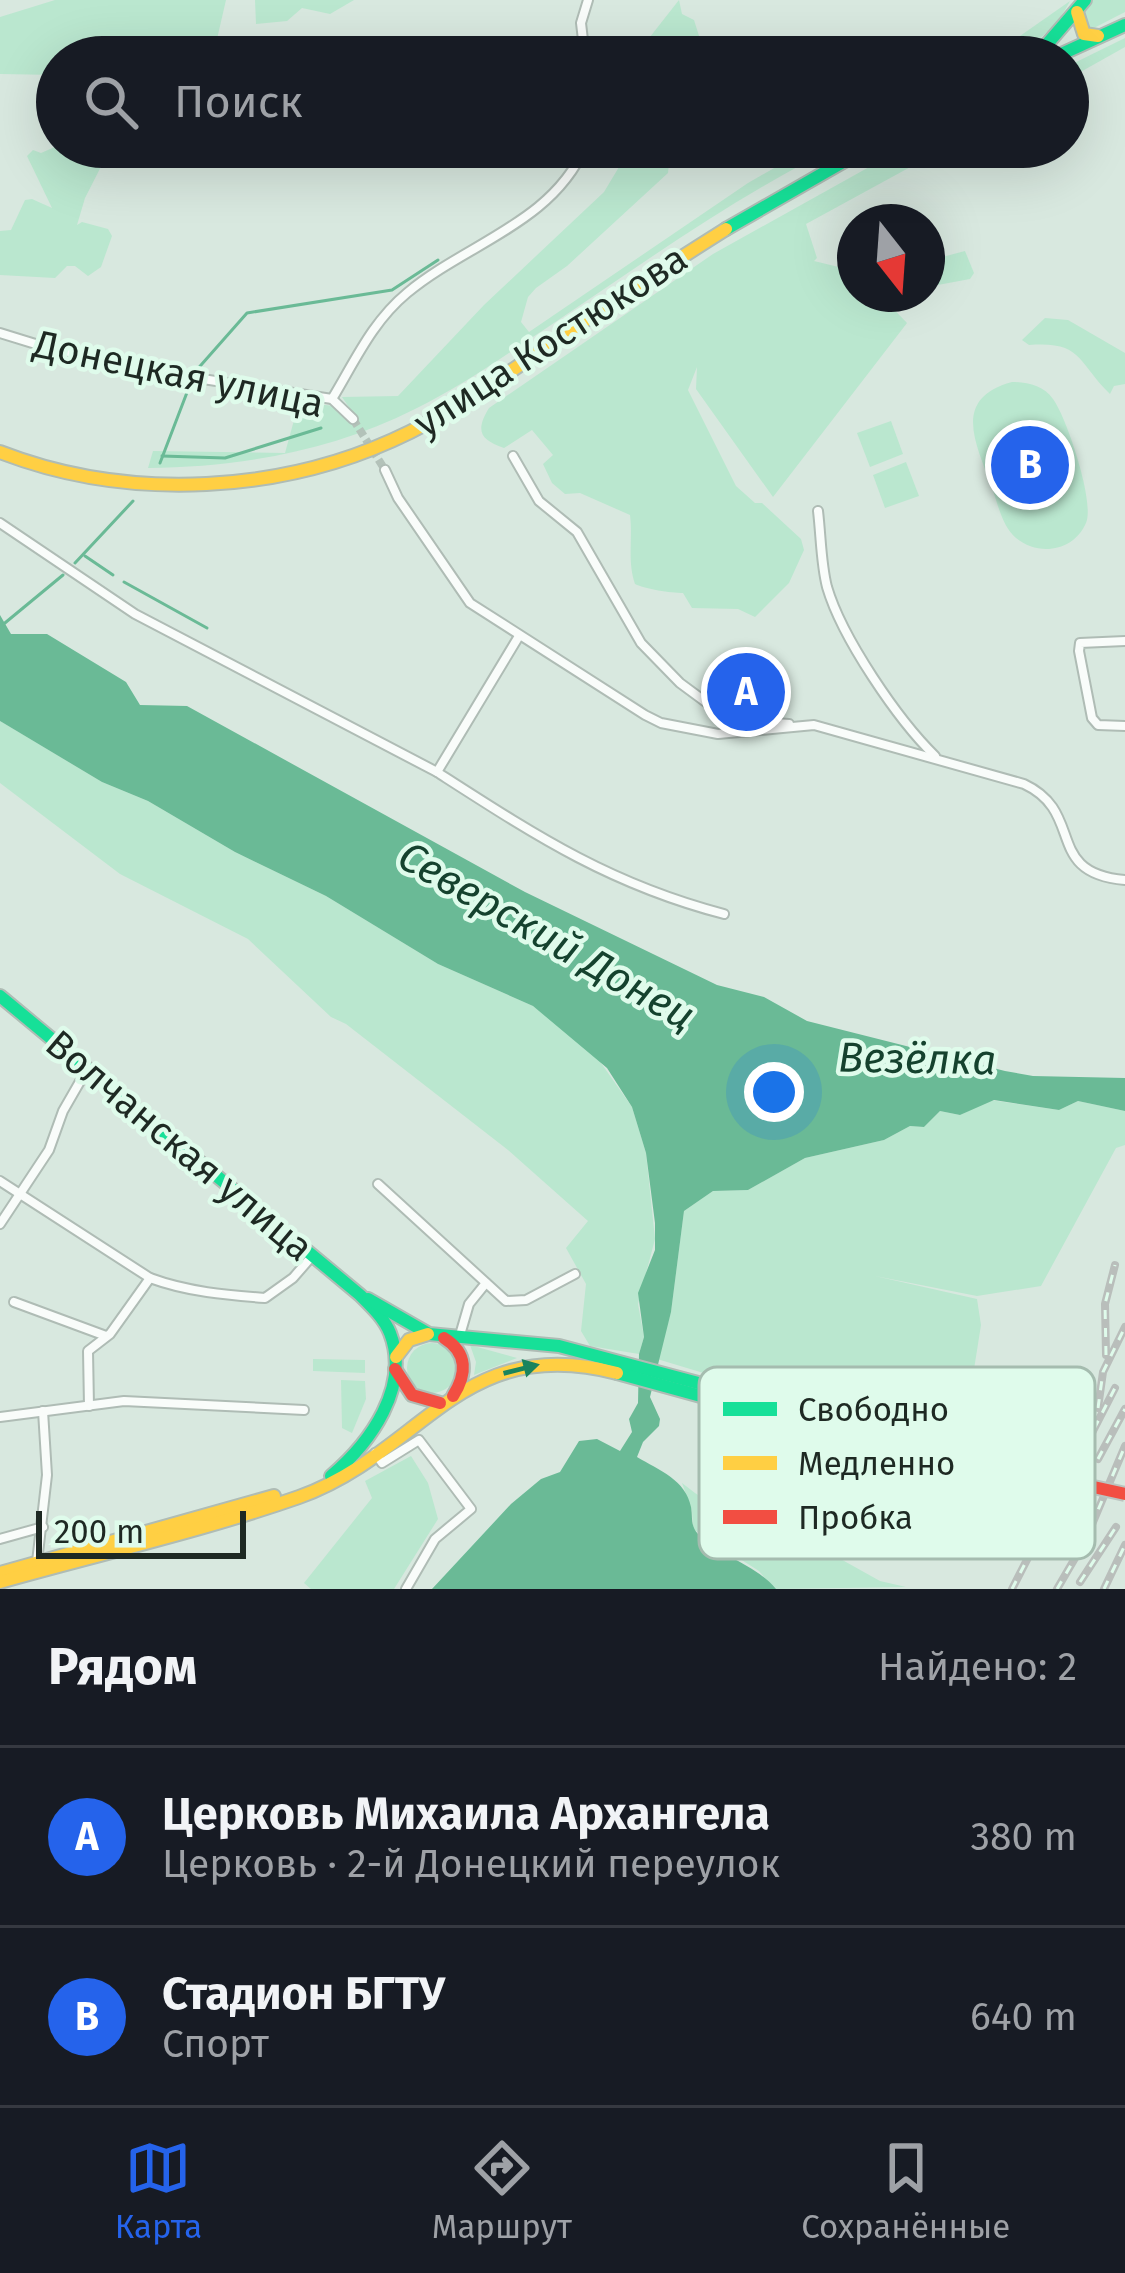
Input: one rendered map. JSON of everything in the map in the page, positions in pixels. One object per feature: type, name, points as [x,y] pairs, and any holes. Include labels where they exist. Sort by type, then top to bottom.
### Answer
[{"type":"main road","points":[[1081,6],[1084,34],[1102,35]]},
{"type":"main road","points":[[1055,36],[1081,6]]},
{"type":"main road","points":[[1089,41],[1122,24]]},
{"type":"main road","name":"улица Костюкова","points":[[0,452],[45,468],[100,479],[189,484],[285,474],[363,452],[441,415],[731,222],[830,168]]},
{"type":"main road","name":"Волчанская улица","points":[[0,995],[360,1295]]},
{"type":"main road","points":[[360,1295],[452,1341],[463,1355]]},
{"type":"main road","points":[[360,1295],[392,1337],[395,1365],[409,1395],[417,1401],[447,1401],[462,1384],[466,1370],[460,1335]]},
{"type":"main road","points":[[0,1573],[332,1476],[370,1440],[381,1420],[395,1365],[409,1340],[433,1334],[460,1335],[559,1346],[598,1364],[699,1390]]},
{"type":"main road","points":[[0,1582],[336,1482],[447,1401],[495,1376],[531,1365],[598,1364]]},
{"type":"main road","points":[[1095,1487],[1125,1494]]},
{"type":"street","points":[[583,36],[581,23],[588,0]]},
{"type":"street","points":[[332,399],[389,309],[456,259],[531,214],[575,168]]},
{"type":"street","name":"Донецкая улица","points":[[0,333],[164,374],[332,399],[353,419]]},
{"type":"street","points":[[513,456],[538,501],[577,532],[641,644],[680,683],[722,715],[814,725],[1045,793],[1054,803],[1071,854],[1081,866],[1092,874],[1125,880]]},
{"type":"street","points":[[385,470],[398,498],[470,603],[519,636],[662,724],[739,735],[793,725]]},
{"type":"street","points":[[818,511],[827,586],[846,632],[918,739],[937,758]]},
{"type":"street","points":[[0,524],[135,614],[437,772],[577,860],[620,880],[724,914]]},
{"type":"street","points":[[437,772],[519,636]]},
{"type":"street","points":[[1125,641],[1080,643],[1092,718],[1098,725],[1125,726]]},
{"type":"street","points":[[0,1224],[50,1150],[63,1111],[86,1071]]},
{"type":"street","points":[[0,1180],[150,1278],[211,1294],[265,1298],[293,1278],[313,1255]]},
{"type":"street","points":[[378,1184],[506,1300],[514,1303],[575,1274]]},
{"type":"street","points":[[89,1406],[88,1351],[107,1336],[150,1278]]},
{"type":"street","points":[[460,1335],[469,1304],[486,1283]]},
{"type":"street","points":[[14,1302],[107,1336]]},
{"type":"street","points":[[0,1417],[124,1401],[304,1410]]},
{"type":"street","points":[[37,1562],[47,1475],[43,1412]]},
{"type":"street","points":[[375,1453],[382,1463],[419,1439],[471,1509],[435,1539],[406,1589]]},
{"type":"street","points":[[0,1539],[43,1527]]},
{"type":"shaded area","points":[[55,0],[226,0],[218,36],[36,36],[36,75],[0,74],[0,17]]},
{"type":"shaded area","points":[[255,0],[354,0],[330,14],[302,8],[287,21],[256,24]]},
{"type":"shaded area","points":[[679,0],[682,14],[694,20],[699,36],[651,36]]},
{"type":"shaded area","points":[[1091,0],[1125,0],[1125,12],[1090,30],[1085,28],[1083,15]]},
{"type":"shaded area","points":[[1070,1],[1042,36],[1020,36]]},
{"type":"shaded area","points":[[1125,38],[1125,47],[1089,67],[1089,56]]},
{"type":"shaded area","points":[[33,150],[36,168],[100,168],[77,225],[82,222],[108,229],[112,236],[101,267],[88,276],[75,266],[67,266],[55,278],[0,275],[0,231],[11,230],[25,200],[52,208],[27,156]]},
{"type":"shaded area","points":[[618,168],[668,168],[528,297],[521,322],[529,332],[748,183],[774,168],[796,168],[725,209],[483,370],[383,424],[285,454],[148,468],[153,451],[285,453],[299,402],[334,406],[351,423],[357,419],[342,397],[398,396],[484,305],[604,192]]},
{"type":"shaded area","points":[[867,168],[909,168],[806,224],[814,261],[837,267],[837,312],[896,312],[907,323],[773,497],[696,389],[697,367],[688,390],[736,486],[801,539],[804,550],[789,583],[755,617],[738,609],[692,608],[683,593],[635,584],[630,515],[580,493],[565,494],[552,483],[543,464],[553,455],[532,430],[504,448],[490,442],[481,429],[489,408],[713,254]]},
{"type":"shaded area","points":[[965,251],[974,273],[970,279],[945,284],[945,256]]},
{"type":"shaded area","points":[[1045,318],[1068,320],[1125,353],[1125,384],[1114,386],[1110,394],[1070,350],[1022,340]]},
{"type":"shaded area","points":[[1012,382],[1035,386],[1053,399],[1083,480],[1086,523],[1073,540],[1055,548],[1035,548],[1011,533],[975,440],[974,412],[981,400]]},
{"type":"shaded area","points":[[891,421],[903,454],[870,467],[857,433]]},
{"type":"shaded area","points":[[906,462],[919,496],[885,508],[873,475]]},
{"type":"shaded area","points":[[0,721],[102,782],[148,801],[235,852],[326,896],[438,964],[533,1006],[594,1053],[632,1107],[646,1153],[655,1239],[638,1304],[644,1337],[639,1354],[590,1346],[581,1331],[586,1284],[566,1248],[588,1221],[508,1150],[331,1017],[248,939],[120,874],[0,783]]},
{"type":"shaded area","points":[[990,1100],[1059,1110],[1078,1101],[1125,1111],[1125,1145],[1116,1148],[1041,1286],[977,1296],[875,1276],[977,1299],[981,1325],[974,1367],[699,1367],[699,1372],[657,1359],[671,1312],[684,1211],[713,1191],[748,1190],[805,1158],[884,1140],[910,1126],[924,1127],[940,1111],[960,1115]]},
{"type":"shaded area","points":[[432,1343],[450,1350],[457,1368],[450,1386],[432,1393],[414,1386],[407,1368],[414,1350]]},
{"type":"shaded area","points":[[470,1345],[517,1358],[474,1375],[476,1362]]},
{"type":"shaded area","points":[[313,1359],[365,1360],[365,1373],[313,1371]]},
{"type":"shaded area","points":[[341,1380],[365,1381],[366,1399],[352,1433],[342,1428]]},
{"type":"shaded area","points":[[411,1456],[428,1483],[438,1519],[394,1589],[311,1589],[304,1583],[372,1498],[365,1481]]},
{"type":"shaded area","points":[[682,1483],[699,1495],[699,1533],[693,1529]]},
{"type":"shaded area","points":[[740,1559],[841,1559],[880,1581],[906,1587],[774,1589]]},
{"type":"water","points":[[0,615],[11,634],[47,634],[126,682],[140,705],[187,706],[525,892],[717,985],[764,997],[807,1021],[1005,1071],[1125,1078],[1125,1111],[1078,1101],[1059,1110],[994,1100],[960,1115],[940,1111],[924,1127],[910,1126],[884,1140],[805,1158],[748,1190],[713,1191],[684,1211],[671,1312],[650,1397],[659,1426],[643,1442],[637,1457],[684,1490],[699,1535],[699,1559],[734,1559],[776,1589],[432,1589],[511,1504],[541,1479],[560,1472],[579,1441],[597,1439],[620,1451],[632,1432],[629,1419],[638,1403],[644,1337],[638,1293],[655,1250],[655,1223],[646,1153],[632,1107],[607,1068],[533,1006],[438,964],[326,896],[235,852],[148,801],[102,782],[0,721]]},
{"type":"waterway","points":[[194,373],[247,313],[392,290],[438,260]]},
{"type":"waterway","points":[[160,463],[191,382]]},
{"type":"waterway","points":[[162,456],[225,458],[321,428]]},
{"type":"waterway","points":[[75,563],[133,501]]},
{"type":"waterway","points":[[85,556],[113,575]]},
{"type":"waterway","points":[[0,627],[63,575]]},
{"type":"waterway","points":[[124,582],[207,628]]},
{"type":"tunnel","points":[[353,419],[385,470]]},
{"type":"railway","points":[[1106,1355],[1105,1304],[1115,1265]]},
{"type":"railway","points":[[1098,1408],[1103,1372],[1125,1327]]},
{"type":"railway","points":[[1095,1427],[1115,1388]]},
{"type":"railway","points":[[1098,1459],[1125,1409]]},
{"type":"railway","points":[[1095,1517],[1125,1446]]},
{"type":"railway","points":[[1080,1582],[1116,1527]]},
{"type":"railway","points":[[1104,1589],[1125,1545]]},
{"type":"railway","points":[[1012,1589],[1027,1559]]},
{"type":"railway","points":[[1057,1589],[1074,1559]]},
{"type":"traffic: fast","points":[[1054,36],[1085,0]]},
{"type":"traffic: fast","points":[[1089,41],[1125,25]]},
{"type":"traffic: fast","points":[[726,229],[832,168]]},
{"type":"traffic: fast","points":[[0,996],[360,1295],[384,1322],[395,1353],[391,1393],[360,1447],[331,1476]]},
{"type":"traffic: fast","points":[[368,1299],[429,1334],[559,1346],[699,1383]]},
{"type":"traffic: fast","points":[[617,1373],[699,1395]]},
{"type":"traffic: slow","points":[[1077,12],[1084,34],[1098,36]]},
{"type":"traffic: slow","points":[[0,452],[101,479],[153,484],[259,479],[362,453],[450,410],[726,229]]},
{"type":"traffic: slow","points":[[396,1357],[409,1340],[428,1334]]},
{"type":"traffic: slow","points":[[0,1582],[299,1497],[342,1477],[480,1383],[519,1369],[563,1365],[617,1373]]},
{"type":"traffic: slow","points":[[0,1573],[274,1496]]},
{"type":"traffic: jam","points":[[444,1338],[458,1350],[463,1364],[453,1396]]},
{"type":"traffic: jam","points":[[395,1369],[412,1395],[440,1403]]},
{"type":"traffic: jam","points":[[1095,1487],[1125,1494]]},
{"type":"place","name":"Стадион БГТУ","points":[[1030,465]]},
{"type":"place","name":"Церковь Михаила Архангела","points":[[746,692]]},
{"type":"water label","name":"Северский Донец","points":[[547,935]]},
{"type":"water label","name":"Везёлка","points":[[917,1058]]}]
